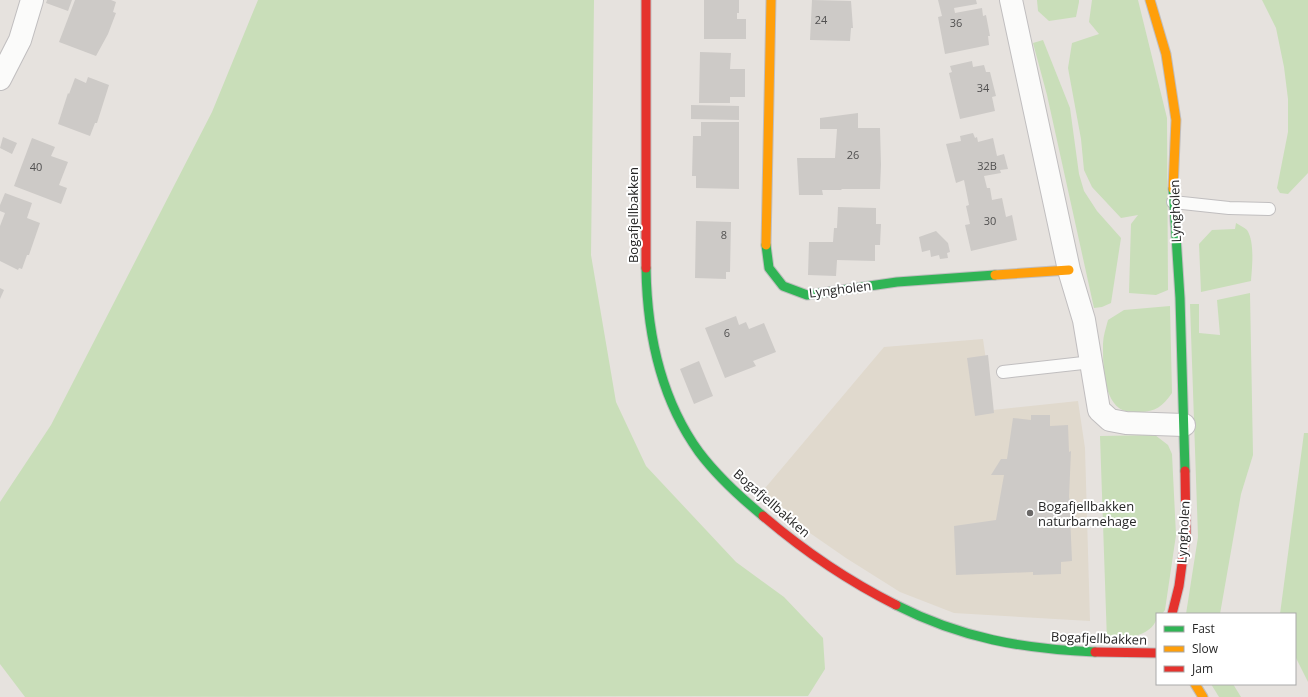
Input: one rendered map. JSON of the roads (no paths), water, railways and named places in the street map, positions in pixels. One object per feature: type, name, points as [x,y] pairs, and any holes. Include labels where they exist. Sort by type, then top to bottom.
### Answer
[{"type":"street","points":[[0,78],[20,40],[32,0]]},
{"type":"street","name":"Bogafjellbakken","points":[[646,0],[646,297],[654,352],[673,403],[699,451],[735,492],[782,533],[846,576],[896,605],[948,628],[998,641],[1068,652],[1156,653]]},
{"type":"street","name":"Lyngholen","points":[[770,0],[765,238],[769,268],[783,286],[807,294],[897,282],[1069,270]]},
{"type":"street","points":[[1010,0],[1069,270],[1084,320],[1099,410],[1110,420],[1126,423],[1184,425]]},
{"type":"street","name":"Lyngholen","points":[[1150,0],[1166,54],[1176,120],[1173,202],[1180,298],[1186,535],[1179,586],[1172,613]]},
{"type":"street","points":[[1196,685],[1203,697]]},
{"type":"lane","points":[[1173,202],[1229,208],[1269,209]]},
{"type":"lane","points":[[1003,372],[1092,362]]},
{"type":"place","name":"Bogafjellbakken naturbarnehage","points":[[1030,513]]}]
